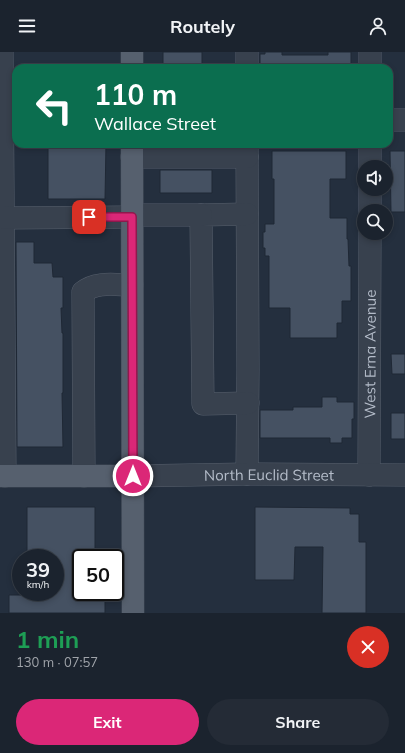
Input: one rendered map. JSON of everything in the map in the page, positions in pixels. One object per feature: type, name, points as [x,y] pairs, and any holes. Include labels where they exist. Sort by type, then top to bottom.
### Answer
[{"type":"main road","points":[[132,52],[132,64]]},
{"type":"main road","points":[[132,150],[133,613]]},
{"type":"main road","points":[[2,476],[133,476]]},
{"type":"street","points":[[2,52],[2,476]]},
{"type":"street","points":[[247,52],[247,64]]},
{"type":"street","points":[[370,52],[370,64]]},
{"type":"street","points":[[393,120],[405,120]]},
{"type":"street","points":[[370,148],[370,160]]},
{"type":"street","points":[[132,150],[247,150],[247,474]]},
{"type":"street","points":[[1,218],[247,214]]},
{"type":"street","points":[[201,215],[203,404],[248,403]]},
{"type":"street","name":"West Erna Avenue","points":[[369,475],[370,240]]},
{"type":"street","points":[[84,476],[83,292],[96,285],[132,285]]},
{"type":"street","name":"North Euclid Street","points":[[133,476],[247,474],[405,475]]},
{"type":"building","points":[[163,52],[202,52],[202,64],[163,64]]},
{"type":"building","points":[[265,52],[282,52],[282,55],[328,55],[328,52],[351,52],[351,64],[260,64],[260,54],[265,54]]},
{"type":"building","points":[[48,148],[106,148],[105,199],[48,199]]},
{"type":"building","points":[[272,151],[346,151],[346,179],[330,179],[330,218],[347,218],[349,266],[351,266],[351,301],[342,301],[342,323],[337,323],[337,338],[290,338],[290,308],[269,308],[269,256],[265,256],[265,248],[263,248],[263,232],[265,232],[265,224],[274,224],[274,179],[272,179]]},
{"type":"building","points":[[390,151],[405,151],[405,212],[393,212],[391,196],[393,196],[393,160],[390,160]]},
{"type":"building","points":[[160,170],[212,170],[212,193],[160,193]]},
{"type":"building","points":[[16,242],[34,242],[34,263],[52,263],[53,277],[63,277],[63,308],[61,308],[63,333],[63,447],[17,447]]},
{"type":"building","points":[[391,354],[405,354],[405,374],[392,374]]},
{"type":"building","points":[[322,397],[337,397],[337,402],[354,402],[352,438],[342,438],[342,443],[330,443],[330,438],[260,438],[260,410],[293,410],[293,407],[322,407]]},
{"type":"building","points":[[391,413],[405,413],[405,439],[391,439]]},
{"type":"building","points":[[27,507],[95,507],[95,549],[72,549],[72,601],[105,601],[105,613],[9,613],[9,595],[12,595],[12,601],[64,601],[64,549],[27,549]]},
{"type":"building","points":[[255,507],[350,508],[350,514],[359,514],[359,542],[366,542],[366,613],[322,613],[323,547],[295,547],[294,580],[255,580]]},
{"type":"route","points":[[89,217],[132,217],[133,476]]}]
